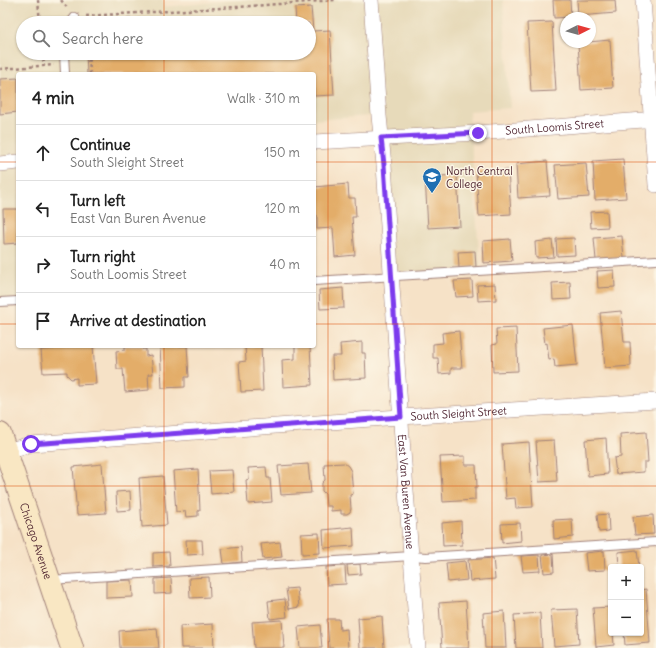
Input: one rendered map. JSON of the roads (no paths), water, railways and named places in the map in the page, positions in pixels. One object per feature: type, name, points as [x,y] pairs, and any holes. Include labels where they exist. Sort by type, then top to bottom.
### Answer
[{"type":"main road","name":"Chicago Avenue","points":[[2,446],[72,648]]},
{"type":"street","name":"East Van Buren Avenue","points":[[371,0],[418,648]]},
{"type":"street","points":[[643,0],[654,119],[656,185]]},
{"type":"street","name":"South Loomis Street","points":[[316,142],[478,133],[654,119]]},
{"type":"street","points":[[0,164],[16,162]]},
{"type":"street","name":"South Sleight Street","points":[[2,446],[401,417],[656,401]]},
{"type":"lane","points":[[64,60],[65,72]]},
{"type":"lane","points":[[316,281],[656,260]]},
{"type":"lane","points":[[0,302],[16,301]]},
{"type":"lane","points":[[49,580],[411,556],[426,557],[656,542]]},
{"type":"place","name":"North Central College","points":[[432,194]]}]
